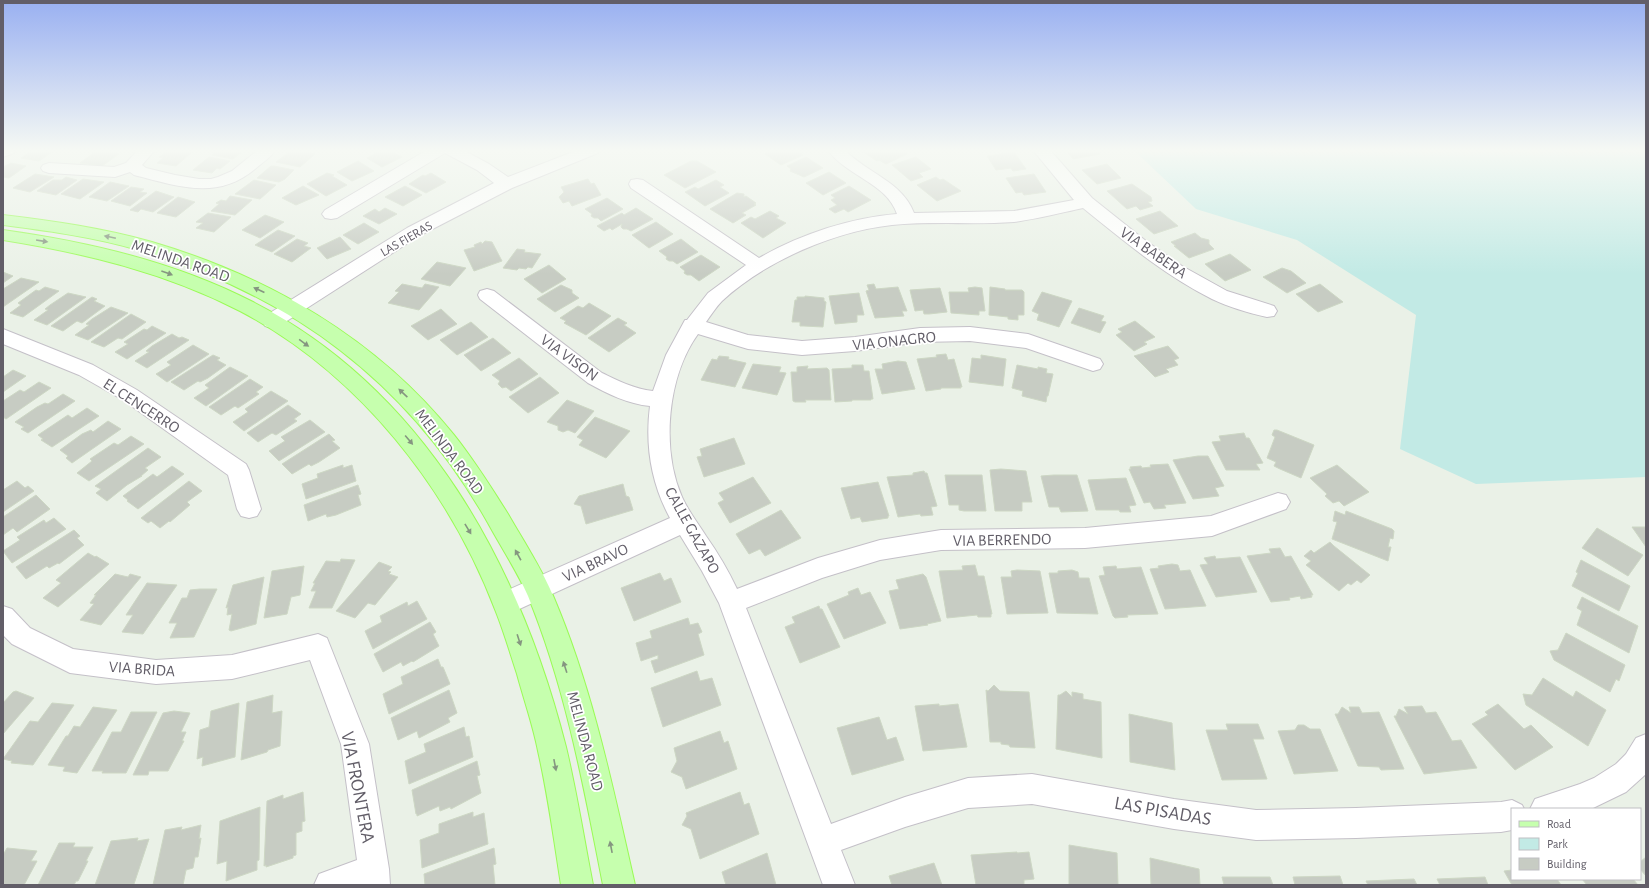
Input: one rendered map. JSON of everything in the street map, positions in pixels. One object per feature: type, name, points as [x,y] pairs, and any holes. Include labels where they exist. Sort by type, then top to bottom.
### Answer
[{"type":"main road","name":"MELINDA ROAD","points":[[3,220],[86,232],[146,246],[238,280],[294,307],[337,336],[374,365],[416,406],[438,430],[465,467],[496,515],[537,589],[552,626],[575,695],[597,778],[619,885]]},
{"type":"main road","name":"MELINDA ROAD","points":[[3,235],[71,246],[130,260],[216,292],[272,321],[312,348],[377,405],[412,443],[436,477],[470,532],[506,603],[532,679],[551,747],[577,885]]},
{"type":"street","points":[[331,214],[369,191]]},
{"type":"street","name":"LAS FIERAS","points":[[272,321],[413,232],[492,191]]},
{"type":"street","points":[[648,191],[758,265]]},
{"type":"street","points":[[889,191],[900,202],[907,218]]},
{"type":"street","name":"VIA BABERA","points":[[1076,191],[1086,202],[1140,245],[1175,270],[1220,295],[1267,311]]},
{"type":"street","name":"CALLE GAZAPO","points":[[839,885],[731,602],[713,566],[684,522],[668,492],[660,457],[658,428],[662,399],[669,368],[679,346],[692,325],[716,296],[758,265],[799,244],[850,228],[907,218],[1006,217],[1044,212],[1086,202]]},
{"type":"street","name":"VIA VISON","points":[[487,295],[595,378],[612,387],[638,397],[662,399]]},
{"type":"street","name":"VIA ONAGRO","points":[[692,325],[748,342],[802,348],[855,344],[920,335],[970,334],[1028,341],[1093,364]]},
{"type":"street","name":"EL CENCERRO","points":[[8,342],[86,370],[130,394],[238,470],[249,510]]},
{"type":"street","name":"VIA BERRENDO","points":[[731,602],[818,569],[880,550],[941,540],[1084,538],[1212,526],[1278,502]]},
{"type":"street","name":"VIA BRAVO","points":[[506,603],[684,522]]},
{"type":"street","name":"VIA BRIDA","points":[[3,617],[21,636],[70,661],[156,672],[232,667],[318,646]]},
{"type":"street","name":"VIA FRONTERA","points":[[318,646],[354,744],[374,877]]},
{"type":"street","points":[[1550,808],[1605,789],[1642,763]]},
{"type":"street","name":"LAS PISADAS","points":[[822,842],[905,812],[968,793],[1032,789],[1174,814],[1256,825],[1364,823],[1511,815]]},
{"type":"street","points":[[330,885],[374,877]]},
{"type":"green space","points":[[1177,191],[1646,191],[1646,477],[1476,484],[1400,449],[1416,315],[1297,240],[1196,209]]},
{"type":"building","points":[[39,191],[61,191],[56,195]]},
{"type":"building","points":[[65,191],[91,191],[80,199],[61,194]]},
{"type":"building","points":[[97,191],[121,191],[107,201],[89,197]]},
{"type":"building","points":[[125,191],[147,193],[130,206],[111,201]]},
{"type":"building","points":[[155,191],[174,197],[153,212],[141,209],[138,212],[130,210]]},
{"type":"building","points":[[238,191],[269,191],[260,199],[235,194]]},
{"type":"building","points":[[293,191],[313,191],[319,195],[296,205],[282,198]]},
{"type":"building","points":[[319,191],[335,191],[326,196]]},
{"type":"building","points":[[395,191],[415,191],[422,195],[403,206],[385,197]]},
{"type":"building","points":[[599,191],[601,195],[572,206],[569,201],[563,203],[559,197],[564,192]]},
{"type":"building","points":[[727,191],[729,193],[705,206],[685,192]]},
{"type":"building","points":[[818,191],[830,191],[823,195]]},
{"type":"building","points":[[838,191],[858,191],[871,200],[848,212],[844,209],[835,213],[829,209],[837,205],[831,200],[835,198],[831,195]]},
{"type":"building","points":[[925,191],[960,191],[937,201]]},
{"type":"building","points":[[1015,191],[1046,192],[1024,195],[1022,192],[1016,193]]},
{"type":"building","points":[[1107,191],[1143,191],[1151,197],[1152,201],[1148,202],[1153,206],[1140,210],[1136,206],[1127,209]]},
{"type":"building","points":[[737,193],[744,194],[744,197],[746,196],[756,203],[754,204],[756,205],[742,213],[746,215],[733,223],[710,209]]},
{"type":"building","points":[[230,196],[252,200],[235,215],[211,211],[219,204],[216,203],[221,200],[226,201]]},
{"type":"building","points":[[178,197],[195,202],[176,217],[157,213]]},
{"type":"building","points":[[607,198],[623,209],[601,221],[598,218],[591,216],[592,214],[585,209]]},
{"type":"building","points":[[385,208],[397,214],[379,224],[363,216],[375,209],[379,212]]},
{"type":"building","points":[[636,208],[653,219],[631,231],[623,229],[621,227],[622,224],[612,230],[610,228],[604,231],[597,226],[622,213],[624,215]]},
{"type":"building","points":[[770,211],[779,216],[776,218],[786,223],[763,238],[741,223],[751,217],[755,219]]},
{"type":"building","points":[[1160,211],[1178,226],[1154,234],[1136,219]]},
{"type":"building","points":[[208,213],[231,217],[214,232],[196,228],[203,223],[196,222]]},
{"type":"building","points":[[265,215],[284,222],[260,238],[242,230]]},
{"type":"building","points":[[656,222],[673,234],[649,248],[632,235]]},
{"type":"building","points":[[364,223],[379,232],[358,244],[343,235]]},
{"type":"building","points":[[278,230],[295,236],[272,252],[255,245]]},
{"type":"building","points":[[1195,233],[1201,238],[1209,240],[1209,244],[1214,249],[1189,258],[1171,242]]},
{"type":"building","points":[[340,237],[351,249],[327,259],[317,248]]},
{"type":"building","points":[[297,239],[308,243],[304,246],[311,248],[292,262],[274,254]]},
{"type":"building","points":[[681,239],[698,252],[677,264],[666,259],[667,257],[659,251]]},
{"type":"building","points":[[485,241],[492,242],[502,261],[474,271],[464,250],[475,247],[474,245],[481,242],[482,244]]},
{"type":"building","points":[[517,249],[525,250],[524,252],[541,254],[532,268],[519,268],[517,270],[503,268]]},
{"type":"building","points":[[1230,254],[1251,270],[1225,281],[1205,264]]},
{"type":"building","points":[[701,255],[720,267],[699,281],[691,275],[684,273],[685,271],[680,267]]},
{"type":"building","points":[[437,262],[466,268],[450,286],[421,279]]},
{"type":"building","points":[[549,265],[566,279],[542,293],[524,279]]},
{"type":"building","points":[[1282,268],[1291,271],[1306,283],[1287,293],[1263,277]]},
{"type":"building","points":[[3,272],[13,276],[3,283]]},
{"type":"building","points":[[21,278],[39,282],[3,307],[3,289]]},
{"type":"building","points":[[402,284],[422,288],[425,284],[439,287],[419,310],[388,303],[399,292],[395,291]]},
{"type":"building","points":[[874,284],[876,289],[898,287],[907,311],[902,311],[904,316],[875,318],[866,291],[869,290],[867,285]]},
{"type":"building","points":[[1320,284],[1343,302],[1318,312],[1296,294]]},
{"type":"building","points":[[561,285],[572,290],[572,293],[579,298],[555,312],[537,299]]},
{"type":"building","points":[[45,287],[59,291],[23,317],[10,313],[21,305],[18,303],[36,290],[39,291]]},
{"type":"building","points":[[990,287],[1005,290],[1022,290],[1024,292],[1024,315],[1018,315],[1018,320],[1008,319],[1008,317],[989,315]]},
{"type":"building","points":[[940,288],[947,312],[924,314],[923,310],[915,311],[910,290]]},
{"type":"building","points":[[968,288],[982,288],[985,311],[979,311],[979,315],[951,313],[949,292],[969,292]]},
{"type":"building","points":[[1042,292],[1072,301],[1059,327],[1037,320],[1039,314],[1032,311]]},
{"type":"building","points":[[68,293],[86,297],[47,325],[34,320],[48,310],[45,309],[50,305]]},
{"type":"building","points":[[859,293],[864,315],[857,315],[857,322],[835,324],[829,296]]},
{"type":"building","points":[[805,296],[824,298],[824,301],[826,302],[823,327],[800,326],[800,322],[792,322],[795,300],[797,300],[797,297]]},
{"type":"building","points":[[92,297],[97,299],[94,301],[105,306],[82,323],[77,321],[63,331],[51,326]]},
{"type":"building","points":[[589,303],[611,316],[586,335],[564,323],[566,321],[560,318],[578,306],[583,308]]},
{"type":"building","points":[[111,307],[128,313],[88,340],[75,335],[89,325],[86,324],[92,319]]},
{"type":"building","points":[[1079,308],[1104,316],[1101,321],[1106,322],[1100,333],[1071,323]]},
{"type":"building","points":[[441,309],[457,324],[428,340],[411,326]]},
{"type":"building","points":[[131,314],[146,322],[122,339],[118,338],[104,347],[91,342]]},
{"type":"building","points":[[618,318],[627,323],[624,325],[636,333],[609,352],[588,338]]},
{"type":"building","points":[[1135,321],[1155,337],[1144,342],[1147,344],[1134,351],[1116,335],[1122,332],[1118,329]]},
{"type":"building","points":[[471,322],[488,337],[457,355],[440,340]]},
{"type":"building","points":[[152,326],[166,333],[127,359],[115,352],[128,344],[124,342],[144,329],[147,330]]},
{"type":"building","points":[[172,334],[179,338],[182,337],[189,340],[147,368],[135,361],[149,352],[146,351],[152,346]]},
{"type":"building","points":[[493,338],[511,353],[481,371],[464,355]]},
{"type":"building","points":[[193,345],[209,354],[167,382],[156,374],[171,365],[167,362]]},
{"type":"building","points":[[1168,346],[1179,358],[1174,360],[1178,365],[1166,369],[1169,372],[1155,377],[1134,356]]},
{"type":"building","points":[[946,354],[948,360],[954,359],[962,387],[941,388],[926,391],[917,359],[937,357],[936,355]]},
{"type":"building","points":[[213,355],[220,358],[217,360],[226,365],[208,378],[200,382],[198,381],[184,390],[171,382]]},
{"type":"building","points":[[981,355],[1006,359],[1003,386],[969,382],[972,358],[981,359]]},
{"type":"building","points":[[719,356],[729,357],[728,359],[746,363],[735,387],[701,380],[712,359],[717,360]]},
{"type":"building","points":[[519,358],[538,374],[511,391],[506,387],[502,388],[498,384],[500,381],[492,375]]},
{"type":"building","points":[[898,361],[906,362],[915,389],[882,394],[875,369],[883,369],[882,364]]},
{"type":"building","points":[[753,364],[781,367],[779,372],[786,373],[777,395],[742,388]]},
{"type":"building","points":[[852,365],[863,365],[864,371],[869,371],[873,399],[835,402],[832,369],[852,368]]},
{"type":"building","points":[[1017,365],[1047,369],[1046,373],[1053,374],[1046,402],[1022,396],[1023,391],[1012,388]]},
{"type":"building","points":[[808,366],[807,369],[827,368],[829,370],[831,400],[805,400],[806,402],[793,401],[791,372],[797,372],[797,367]]},
{"type":"building","points":[[230,367],[248,376],[206,406],[194,398],[209,388],[205,385]]},
{"type":"building","points":[[13,370],[26,376],[3,392],[3,377]]},
{"type":"building","points":[[540,377],[559,393],[528,413],[509,397]]},
{"type":"building","points":[[250,379],[263,387],[256,392],[259,394],[238,408],[235,406],[221,415],[209,407]]},
{"type":"building","points":[[39,382],[51,388],[6,419],[3,417],[3,401],[20,390],[24,392]]},
{"type":"building","points":[[271,391],[288,401],[244,431],[233,422],[248,412],[245,409]]},
{"type":"building","points":[[63,394],[75,401],[28,433],[21,429],[24,427],[15,422],[37,407],[45,403],[48,404]]},
{"type":"building","points":[[567,400],[594,411],[575,433],[568,430],[563,432],[558,430],[558,426],[547,422]]},
{"type":"building","points":[[288,405],[301,414],[294,419],[297,421],[276,435],[272,433],[258,442],[247,433]]},
{"type":"building","points":[[87,408],[99,416],[52,447],[41,440],[43,439],[38,435],[68,415],[72,418]]},
{"type":"building","points":[[595,417],[630,431],[606,458],[579,445],[583,440],[577,437]]},
{"type":"building","points":[[310,420],[325,432],[279,461],[269,451],[285,441],[281,437]]},
{"type":"building","points":[[108,421],[121,429],[72,463],[66,458],[68,456],[60,450],[82,434],[91,430],[93,432]]},
{"type":"building","points":[[1274,430],[1314,445],[1301,478],[1274,466],[1276,462],[1267,458],[1275,437],[1272,435]]},
{"type":"building","points":[[1244,433],[1246,438],[1249,438],[1263,463],[1256,464],[1260,470],[1226,470],[1212,442],[1221,441],[1219,436]]},
{"type":"building","points":[[329,434],[335,440],[332,441],[340,448],[319,462],[311,466],[309,464],[292,474],[282,464]]},
{"type":"building","points":[[131,436],[144,444],[89,481],[77,473],[92,461],[90,459],[114,443],[118,445]]},
{"type":"building","points":[[734,438],[745,464],[704,477],[697,457],[702,456],[700,449]]},
{"type":"building","points":[[148,448],[161,457],[145,468],[148,470],[142,476],[127,485],[107,501],[96,493],[101,489],[95,486]]},
{"type":"building","points":[[1208,456],[1224,486],[1215,488],[1219,496],[1193,499],[1173,460]]},
{"type":"building","points":[[1168,464],[1186,503],[1164,505],[1166,508],[1154,509],[1150,502],[1144,503],[1129,469],[1131,469],[1130,467],[1141,466],[1142,468],[1151,467],[1150,465]]},
{"type":"building","points":[[343,465],[343,468],[352,465],[356,481],[306,499],[302,484],[318,478],[317,474]]},
{"type":"building","points":[[1337,465],[1369,492],[1344,506],[1339,501],[1333,503],[1325,496],[1327,494],[1310,478]]},
{"type":"building","points":[[172,466],[184,474],[138,509],[123,496],[153,474],[157,477]]},
{"type":"building","points":[[1001,469],[1026,471],[1032,502],[1022,502],[1022,511],[995,511],[990,470]]},
{"type":"building","points":[[924,471],[927,473],[937,506],[931,507],[933,515],[921,516],[920,514],[898,517],[887,477],[913,475],[913,473]]},
{"type":"building","points":[[945,475],[982,475],[986,511],[964,511],[959,510],[959,505],[949,505]]},
{"type":"building","points":[[1077,475],[1088,511],[1061,512],[1059,507],[1049,507],[1041,476]]},
{"type":"building","points":[[753,477],[771,503],[730,523],[718,503],[724,500],[719,493]]},
{"type":"building","points":[[1126,478],[1136,505],[1129,506],[1131,512],[1120,512],[1119,510],[1096,510],[1088,480]]},
{"type":"building","points":[[17,481],[25,488],[28,486],[34,491],[3,512],[3,490]]},
{"type":"building","points":[[189,481],[202,491],[187,502],[190,505],[170,522],[169,521],[160,528],[151,521],[148,523],[141,518]]},
{"type":"building","points":[[878,482],[889,516],[888,518],[862,522],[860,517],[851,519],[841,488]]},
{"type":"building","points":[[623,484],[626,496],[629,497],[633,510],[586,524],[581,506],[574,504],[579,496]]},
{"type":"building","points":[[358,485],[361,494],[358,495],[361,505],[336,515],[327,517],[326,514],[308,521],[304,505]]},
{"type":"building","points":[[36,495],[50,509],[17,532],[13,528],[3,535],[3,517]]},
{"type":"building","points":[[781,510],[801,538],[765,556],[760,549],[749,554],[736,534]]},
{"type":"building","points":[[1335,511],[1345,515],[1346,511],[1392,529],[1394,531],[1393,539],[1390,538],[1388,547],[1391,547],[1388,561],[1332,539],[1337,522],[1333,521]]},
{"type":"building","points":[[54,518],[66,529],[12,563],[3,551],[20,540],[17,537],[44,520],[46,523]]},
{"type":"building","points":[[1632,527],[1646,527],[1646,547]]},
{"type":"building","points":[[1597,528],[1643,555],[1628,576],[1582,548]]},
{"type":"building","points":[[74,530],[80,536],[77,538],[84,545],[59,564],[58,563],[49,568],[47,566],[26,579],[16,567]]},
{"type":"building","points":[[1330,542],[1370,575],[1361,583],[1357,580],[1351,585],[1348,583],[1339,591],[1306,565],[1311,561],[1304,556],[1311,550],[1314,553]]},
{"type":"building","points":[[1280,548],[1285,557],[1291,556],[1313,595],[1311,595],[1312,597],[1301,599],[1300,596],[1289,598],[1290,600],[1271,602],[1247,556],[1271,553],[1269,549]]},
{"type":"building","points":[[88,553],[109,564],[58,607],[43,598],[61,583],[56,580]]},
{"type":"building","points":[[1215,556],[1216,559],[1240,557],[1257,592],[1216,597],[1200,565],[1208,564],[1204,558]]},
{"type":"building","points":[[341,559],[355,560],[332,608],[309,608],[316,591],[311,591],[315,583],[313,583],[326,561],[340,562]]},
{"type":"building","points":[[1581,560],[1630,586],[1619,611],[1572,586],[1578,573],[1576,572]]},
{"type":"building","points":[[379,562],[392,567],[388,571],[391,572],[389,574],[398,577],[375,605],[368,603],[355,618],[336,611]]},
{"type":"building","points":[[1172,564],[1178,565],[1180,571],[1190,570],[1206,606],[1165,609],[1150,569]]},
{"type":"building","points":[[975,565],[978,576],[984,576],[992,614],[991,617],[978,617],[977,615],[947,618],[939,571],[963,570],[962,566]]},
{"type":"building","points":[[304,566],[300,595],[291,597],[287,614],[264,618],[272,571]]},
{"type":"building","points":[[1116,566],[1117,569],[1141,567],[1158,614],[1127,615],[1128,617],[1115,618],[1113,616],[1099,576],[1105,575],[1103,567]]},
{"type":"building","points":[[1072,570],[1078,572],[1079,578],[1089,578],[1098,614],[1057,613],[1049,573]]},
{"type":"building","points":[[1011,571],[1040,571],[1048,613],[1007,614],[1001,577],[1012,577]]},
{"type":"building","points":[[660,573],[664,581],[671,578],[681,602],[634,621],[621,588]]},
{"type":"building","points":[[115,574],[128,577],[130,574],[141,577],[101,625],[80,620],[94,604],[90,603],[96,595],[94,595]]},
{"type":"building","points":[[923,574],[926,577],[941,621],[927,624],[928,625],[900,629],[889,591],[899,589],[896,580]]},
{"type":"building","points":[[264,577],[256,624],[231,631],[229,630],[232,614],[227,615],[228,607],[226,608],[233,585]]},
{"type":"building","points":[[147,583],[177,585],[143,634],[122,632],[133,615],[126,615]]},
{"type":"building","points":[[858,588],[861,595],[870,592],[886,623],[844,639],[827,604],[849,595],[848,592]]},
{"type":"building","points":[[217,589],[194,637],[170,638],[177,623],[169,623],[182,598],[187,598],[190,590]]},
{"type":"building","points":[[1582,597],[1638,626],[1629,653],[1577,625],[1582,611],[1577,608]]},
{"type":"building","points":[[417,601],[427,619],[373,649],[365,631],[382,622],[380,616],[407,602],[408,606]]},
{"type":"building","points":[[819,606],[820,609],[822,609],[840,647],[800,663],[785,627],[795,623],[792,617]]},
{"type":"building","points":[[688,618],[690,625],[698,623],[702,632],[698,634],[704,655],[655,673],[651,661],[658,659],[658,655],[641,661],[636,643],[652,638],[650,631]]},
{"type":"building","points":[[430,622],[436,632],[433,634],[439,646],[413,662],[412,661],[403,666],[401,662],[383,672],[374,654]]},
{"type":"building","points":[[1566,633],[1625,665],[1619,681],[1616,679],[1610,692],[1554,660],[1550,651],[1558,650]]},
{"type":"building","points":[[438,659],[450,684],[389,714],[383,694],[403,684],[401,677]]},
{"type":"building","points":[[697,671],[700,681],[712,678],[721,705],[663,727],[651,688]]},
{"type":"building","points":[[1543,678],[1573,697],[1576,691],[1606,710],[1588,746],[1526,705],[1523,694],[1532,695]]},
{"type":"building","points":[[994,685],[1000,691],[1029,692],[1035,748],[1010,747],[1009,745],[1001,744],[1001,742],[990,742],[986,690],[988,691]]},
{"type":"building","points":[[449,690],[457,713],[448,718],[450,722],[419,738],[417,731],[398,740],[391,718]]},
{"type":"building","points":[[16,691],[34,698],[3,734],[3,703],[13,692]]},
{"type":"building","points":[[1066,691],[1072,697],[1072,692],[1083,694],[1083,699],[1101,702],[1102,758],[1056,749],[1058,695]]},
{"type":"building","points":[[273,695],[272,713],[282,711],[280,746],[268,750],[267,752],[241,760],[247,702]]},
{"type":"building","points":[[52,703],[74,705],[33,765],[11,763],[12,761],[3,759],[30,721],[38,722]]},
{"type":"building","points":[[239,703],[235,757],[202,766],[203,757],[197,759],[200,730],[209,727],[211,711]]},
{"type":"building","points":[[939,704],[939,706],[958,704],[967,747],[923,751],[915,706]]},
{"type":"building","points":[[1498,704],[1524,729],[1531,725],[1553,747],[1515,770],[1472,724],[1488,715],[1485,712]]},
{"type":"building","points":[[1422,706],[1426,713],[1436,712],[1452,741],[1461,740],[1477,768],[1424,774],[1394,716],[1396,716],[1399,709],[1408,714],[1404,707]]},
{"type":"building","points":[[93,707],[117,710],[77,773],[63,771],[65,767],[48,765],[66,736],[68,736],[74,726],[80,727]]},
{"type":"building","points":[[1342,707],[1351,713],[1349,707],[1359,707],[1362,713],[1379,712],[1404,769],[1381,770],[1379,767],[1358,766],[1335,714],[1338,714]]},
{"type":"building","points":[[174,711],[190,713],[181,732],[186,732],[182,741],[184,741],[168,771],[149,771],[148,775],[133,775],[163,713]]},
{"type":"building","points":[[131,712],[157,712],[126,773],[102,773],[103,771],[92,771],[112,732],[121,732]]},
{"type":"building","points":[[1129,714],[1172,723],[1175,770],[1130,762]]},
{"type":"building","points":[[879,717],[887,740],[896,737],[904,760],[852,775],[837,728]]},
{"type":"building","points":[[1226,724],[1258,724],[1264,739],[1253,739],[1267,779],[1222,780],[1206,730],[1228,730]]},
{"type":"building","points":[[1298,725],[1304,725],[1310,729],[1320,729],[1338,771],[1294,774],[1278,731],[1295,730]]},
{"type":"building","points":[[464,727],[466,737],[469,736],[473,757],[409,784],[405,761],[426,752],[424,744]]},
{"type":"building","points":[[720,731],[724,743],[728,741],[737,769],[686,789],[682,777],[671,772],[677,761],[674,748]]},
{"type":"building","points":[[477,761],[480,775],[477,776],[481,793],[451,809],[450,807],[440,811],[439,806],[417,816],[412,790]]},
{"type":"building","points":[[303,792],[305,821],[302,822],[302,831],[296,833],[296,855],[293,856],[293,858],[266,867],[266,865],[264,866],[267,801],[283,795],[283,799]]},
{"type":"building","points":[[740,792],[744,805],[749,803],[759,834],[700,859],[691,829],[682,825],[687,816],[686,813]]},
{"type":"building","points":[[260,807],[259,860],[257,861],[257,870],[226,881],[227,861],[217,864],[220,821]]},
{"type":"building","points":[[473,812],[473,817],[484,813],[488,844],[422,868],[420,840],[439,833],[439,824]]},
{"type":"building","points":[[201,825],[199,839],[201,838],[198,857],[195,857],[193,868],[186,870],[183,885],[153,885],[165,830],[182,827],[181,830]]},
{"type":"building","points":[[138,838],[137,841],[149,839],[134,884],[95,885],[111,841]]},
{"type":"building","points":[[59,843],[75,843],[73,847],[93,847],[78,881],[76,881],[74,885],[38,885]]},
{"type":"building","points":[[1069,845],[1117,853],[1118,885],[1069,885]]},
{"type":"building","points":[[7,848],[37,851],[31,861],[37,861],[24,885],[3,885],[3,855]]},
{"type":"building","points":[[494,848],[496,864],[493,865],[495,885],[425,885],[424,874]]},
{"type":"building","points":[[1029,852],[1034,879],[1024,880],[1024,885],[976,885],[971,855]]},
{"type":"building","points":[[767,853],[776,885],[726,885],[722,872]]},
{"type":"building","points":[[1646,857],[1646,876],[1641,870],[1641,861]]},
{"type":"building","points":[[1150,858],[1199,869],[1200,885],[1151,885]]},
{"type":"building","points":[[934,863],[942,885],[892,885],[889,876]]},
{"type":"building","points":[[1511,870],[1511,880],[1558,880],[1561,885],[1512,885],[1504,871]]},
{"type":"building","points":[[1340,876],[1343,885],[1295,885],[1293,877]]},
{"type":"building","points":[[1222,877],[1270,877],[1273,885],[1224,885]]},
{"type":"building","points":[[1485,877],[1488,885],[1440,885],[1437,879]]},
{"type":"building","points":[[1414,879],[1417,885],[1368,885],[1366,881]]},
{"type":"building","points":[[1583,880],[1634,880],[1638,885],[1587,885]]}]
